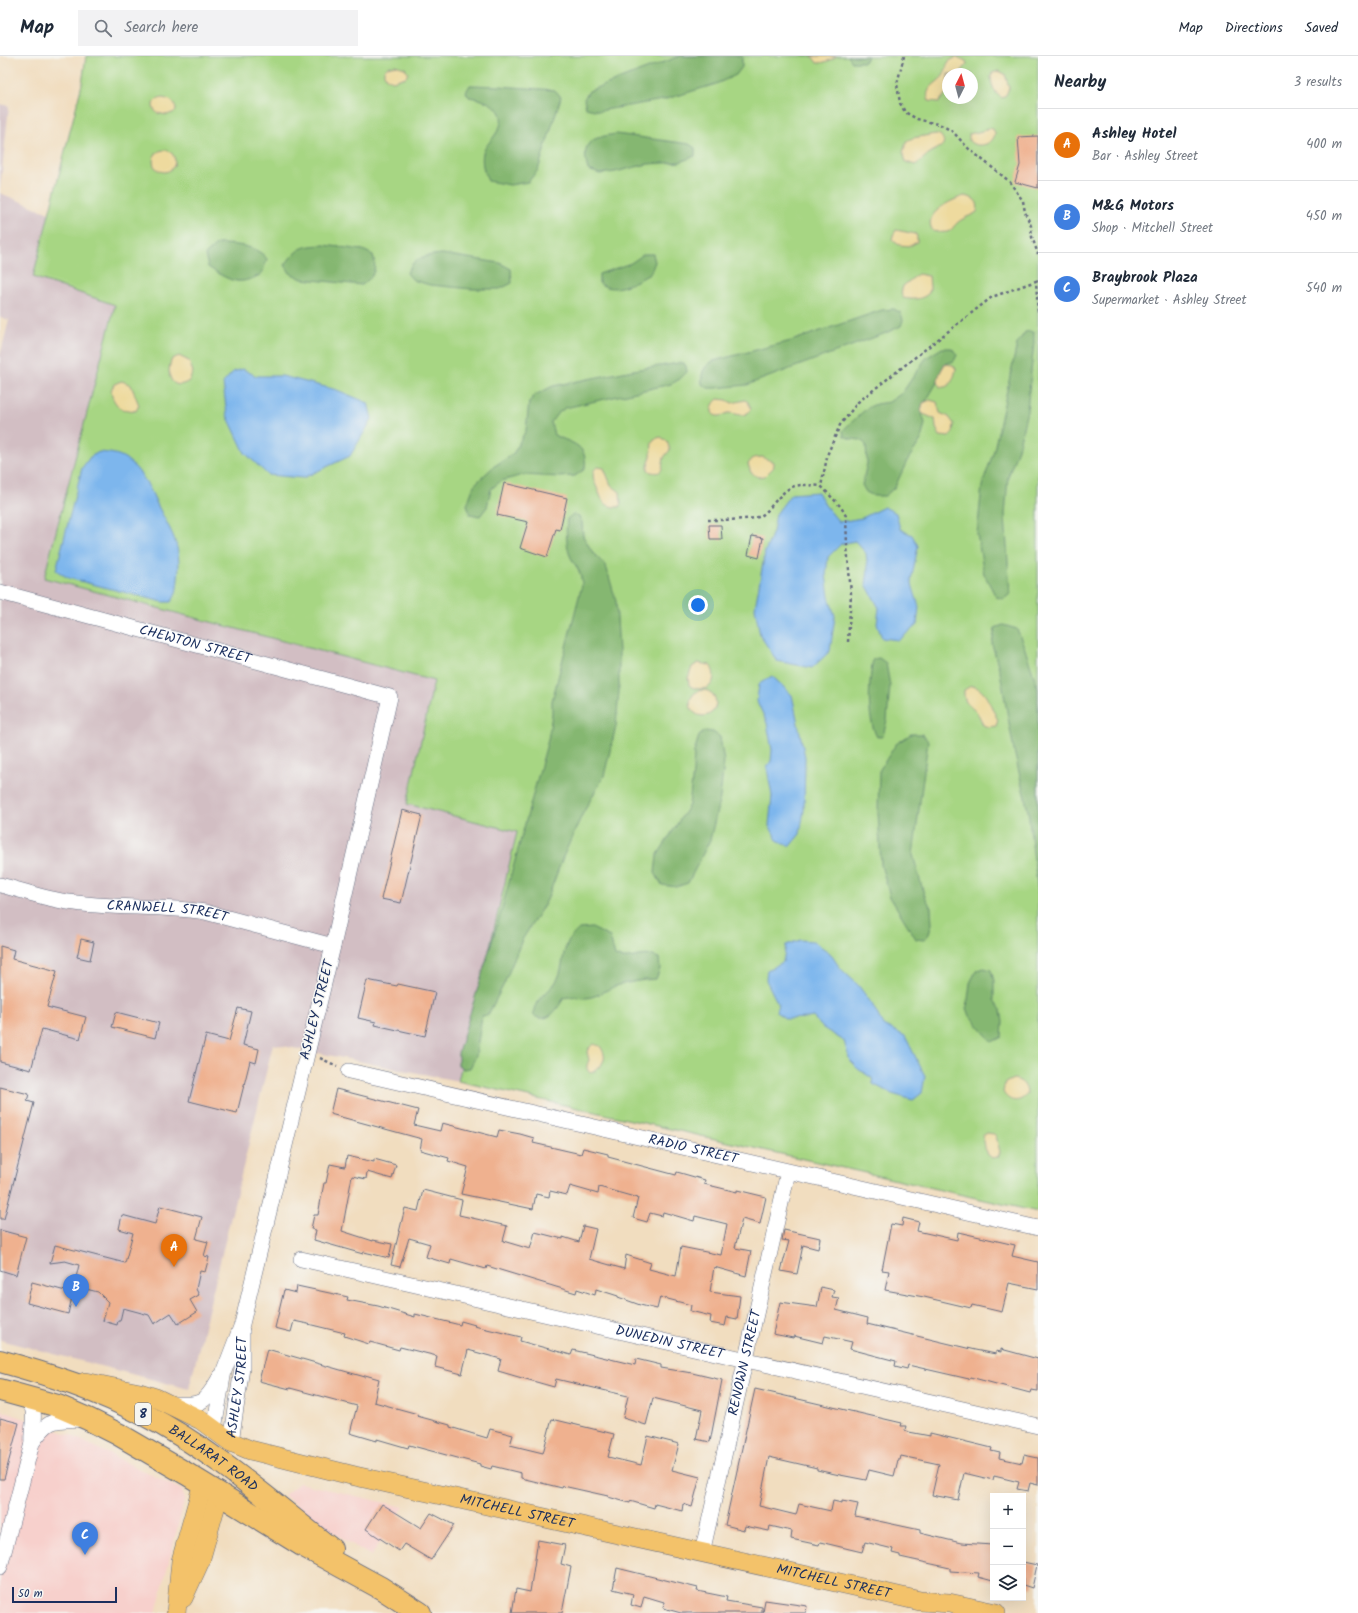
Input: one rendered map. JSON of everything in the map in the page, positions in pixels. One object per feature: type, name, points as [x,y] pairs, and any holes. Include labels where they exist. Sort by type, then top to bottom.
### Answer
[{"type":"highway","name":"BALLARAT ROAD","points":[[0,1361],[52,1375],[88,1388],[144,1415],[218,1461],[381,1588]]},
{"type":"highway","name":"BALLARAT ROAD","points":[[0,1390],[58,1406],[88,1418],[124,1437],[211,1488],[302,1545],[381,1588],[420,1613]]},
{"type":"highway","name":"ASHLEY STREET","points":[[211,1488],[218,1461]]},
{"type":"main road","name":"MITCHELL STREET","points":[[52,1375],[140,1393],[168,1404],[214,1429],[231,1442],[250,1450],[348,1474],[920,1601],[949,1603],[996,1613]]},
{"type":"main road","name":"ASHLEY STREET","points":[[214,1429],[218,1461]]},
{"type":"main road","name":"ASHLEY STREET","points":[[218,1461],[231,1442]]},
{"type":"main road","name":"ASHLEY STREET","points":[[177,1612],[200,1561],[211,1488]]},
{"type":"main road","points":[[920,1601],[944,1613]]},
{"type":"street","name":"CHEWTON STREET","points":[[0,592],[390,697]]},
{"type":"street","name":"ASHLEY STREET","points":[[214,1429],[226,1366],[242,1324],[306,1053],[333,946],[390,697]]},
{"type":"street","name":"CRANWELL STREET","points":[[0,884],[66,902],[98,906],[205,912],[333,946]]},
{"type":"street","name":"RADIO STREET","points":[[348,1071],[1038,1228]]},
{"type":"street","name":"RENOWN STREET","points":[[702,1553],[788,1172]]},
{"type":"street","name":"DUNEDIN STREET","points":[[301,1259],[1038,1426]]},
{"type":"street","name":"ASHLEY STREET","points":[[231,1442],[243,1363],[242,1324]]},
{"type":"street","points":[[168,1404],[191,1404],[203,1402],[211,1392],[226,1366]]},
{"type":"street","points":[[0,1568],[32,1443],[33,1410],[31,1403],[23,1396]]},
{"type":"street","points":[[32,1443],[42,1430],[49,1424],[56,1421],[88,1418]]},
{"type":"path","points":[[904,56],[897,84],[900,102],[905,112],[917,119],[941,125],[952,131],[969,149],[1009,181],[1023,201],[1038,254]]},
{"type":"path","points":[[821,486],[828,453],[840,425],[858,402],[992,297],[1037,280],[1038,312]]},
{"type":"path","points":[[708,520],[757,518],[764,513],[782,492],[791,487],[802,485],[821,486],[841,507],[846,516],[851,594],[848,642]]},
{"type":"path","points":[[306,1053],[327,1060],[348,1071]]},
{"type":"shaded area","points":[[0,104],[9,106],[0,190]]},
{"type":"shaded area","points":[[0,193],[49,213],[33,277],[115,305],[44,578],[434,681],[407,804],[518,832],[458,1081],[273,1044],[189,1389],[0,1340],[0,356],[9,320],[0,317]]},
{"type":"shaded area","points":[[0,1410],[73,1436],[182,1490],[185,1498],[156,1613],[0,1613]]},
{"type":"shaded area","points":[[299,1483],[404,1507],[371,1556],[318,1523],[284,1495]]},
{"type":"green space","points":[[86,56],[1038,56],[1038,1212],[458,1081],[517,832],[407,804],[434,681],[44,578],[115,305],[33,277],[82,84]]},
{"type":"green space","points":[[680,56],[742,56],[742,67],[736,75],[716,84],[663,100],[599,111],[586,108],[584,99],[589,91]]},
{"type":"green space","points":[[848,56],[868,56],[864,62],[852,62]]},
{"type":"green space","points":[[470,85],[555,90],[561,97],[538,170],[528,182],[510,185],[488,181],[483,167],[483,153],[500,127],[500,113],[491,104],[469,97],[466,92]]},
{"type":"green space","points":[[616,134],[689,144],[695,148],[695,156],[680,162],[648,164],[600,174],[588,170],[585,153],[590,143],[600,137]]},
{"type":"green space","points":[[217,244],[244,246],[263,254],[267,259],[262,274],[246,280],[234,281],[208,267],[205,255]]},
{"type":"green space","points":[[324,245],[363,250],[373,255],[375,265],[372,276],[362,285],[302,279],[290,273],[285,265],[293,254],[305,247]]},
{"type":"green space","points":[[442,254],[500,263],[511,269],[512,283],[500,289],[472,289],[430,285],[413,280],[407,273],[413,263],[417,260],[425,256]]},
{"type":"green space","points":[[644,254],[653,254],[655,262],[650,274],[631,284],[618,288],[611,288],[599,283],[599,274],[631,263]]},
{"type":"green space","points":[[894,309],[901,313],[903,320],[901,326],[886,333],[747,385],[708,388],[702,384],[703,371],[713,361],[791,341],[882,310]]},
{"type":"green space","points":[[1030,331],[1034,333],[1034,343],[1027,411],[1018,449],[1008,477],[1005,515],[1010,594],[1004,599],[996,597],[984,574],[977,534],[982,486],[994,450],[1017,344],[1025,332]]},
{"type":"green space","points":[[942,348],[952,348],[957,355],[954,361],[945,364],[942,368],[938,381],[926,401],[923,403],[921,411],[925,423],[921,440],[907,461],[895,487],[885,496],[874,496],[866,492],[862,485],[867,463],[866,445],[861,440],[851,439],[844,436],[843,430],[867,408],[876,404],[889,402],[902,393],[926,358]]},
{"type":"green space","points":[[684,363],[687,372],[680,379],[671,384],[565,408],[557,414],[551,422],[554,435],[573,443],[582,450],[584,454],[585,469],[575,476],[559,477],[523,475],[501,481],[491,489],[487,507],[480,516],[470,514],[467,505],[474,485],[493,467],[513,454],[526,430],[529,402],[535,395],[553,386],[633,370]]},
{"type":"green space","points":[[573,514],[579,516],[582,522],[583,536],[593,553],[606,566],[616,601],[619,651],[619,691],[616,726],[604,776],[582,815],[563,857],[547,900],[522,940],[504,984],[488,1015],[482,1016],[476,1056],[470,1068],[463,1069],[458,1065],[458,1053],[500,915],[548,740],[552,714],[552,701],[582,585],[579,571],[571,558],[567,545],[567,519]]},
{"type":"green space","points":[[1003,625],[1017,629],[1038,689],[1038,894],[1028,811],[1014,751],[1000,672],[992,644],[995,628]]},
{"type":"green space","points":[[879,658],[886,663],[890,686],[887,720],[883,736],[877,737],[871,719],[869,699],[873,659]]},
{"type":"green space","points":[[705,731],[713,732],[720,737],[724,762],[720,798],[710,840],[688,883],[676,887],[662,885],[655,873],[657,856],[689,805],[694,752],[699,736]]},
{"type":"green space","points":[[911,734],[922,734],[928,741],[913,855],[924,894],[931,908],[932,924],[929,934],[924,940],[916,939],[890,897],[881,865],[878,812],[879,771],[896,744]]},
{"type":"green space","points":[[592,928],[610,937],[615,956],[626,958],[647,955],[659,958],[660,969],[656,979],[636,981],[621,985],[598,995],[586,998],[564,998],[555,1011],[548,1017],[539,1018],[534,1016],[537,1002],[552,987],[560,974],[565,949],[569,940],[579,929]]},
{"type":"green space","points":[[984,968],[991,970],[994,981],[994,1000],[1001,1010],[1003,1022],[1002,1037],[992,1042],[970,1016],[967,1008],[970,983],[976,971]]},
{"type":"sand","points":[[812,56],[837,56],[828,61],[817,63]]},
{"type":"sand","points":[[957,57],[966,61],[967,65],[964,68],[946,68],[949,61]]},
{"type":"sand","points":[[395,65],[405,68],[408,73],[406,77],[393,81],[387,79],[384,74],[384,70],[387,67]]},
{"type":"sand","points":[[999,71],[1005,74],[1009,88],[1006,95],[1002,98],[997,94],[991,80],[992,73]]},
{"type":"sand","points":[[942,77],[942,98],[939,102],[929,101],[929,89]]},
{"type":"sand","points":[[162,98],[173,102],[176,109],[175,112],[167,115],[157,113],[153,103]]},
{"type":"sand","points":[[988,128],[995,132],[989,143],[976,145],[969,141],[969,134]]},
{"type":"sand","points":[[935,134],[940,135],[943,139],[944,142],[941,146],[928,154],[915,165],[906,162],[903,152],[907,141],[913,138]]},
{"type":"sand","points":[[164,150],[172,153],[175,161],[172,169],[164,172],[156,169],[153,161],[156,153]]},
{"type":"sand","points":[[964,196],[970,197],[977,202],[977,212],[959,222],[949,231],[933,231],[930,225],[934,214],[945,204]]},
{"type":"sand","points":[[896,230],[916,234],[917,242],[910,246],[899,245],[892,240]]},
{"type":"sand","points":[[918,274],[929,276],[929,293],[917,299],[903,298],[901,293],[903,286]]},
{"type":"sand","points":[[179,356],[189,361],[193,372],[189,381],[178,385],[171,380],[169,370],[172,359]]},
{"type":"sand","points":[[945,364],[953,365],[956,369],[953,379],[949,385],[940,387],[938,378]]},
{"type":"sand","points":[[122,381],[131,385],[139,405],[136,411],[121,409],[112,397],[111,393],[113,386]]},
{"type":"sand","points":[[718,399],[727,400],[732,403],[745,400],[748,402],[751,409],[745,415],[727,413],[721,416],[716,416],[712,412],[712,407]]},
{"type":"sand","points":[[930,400],[937,402],[940,413],[949,417],[954,424],[953,433],[949,437],[940,436],[936,428],[935,419],[923,414],[921,411],[923,403]]},
{"type":"sand","points":[[661,437],[667,441],[670,450],[664,457],[662,470],[655,473],[648,470],[652,442],[654,439]]},
{"type":"sand","points":[[762,457],[773,462],[774,467],[765,476],[758,477],[751,473],[748,464],[753,458]]},
{"type":"sand","points":[[597,467],[604,468],[611,485],[620,492],[621,504],[619,507],[607,505],[602,500],[593,477],[593,472]]},
{"type":"sand","points":[[698,663],[710,665],[713,671],[714,677],[712,683],[707,688],[700,689],[689,685],[688,678],[692,667]]},
{"type":"sand","points":[[971,686],[981,690],[988,699],[998,720],[996,726],[988,727],[983,725],[978,714],[967,703],[964,698],[964,690]]},
{"type":"sand","points":[[703,690],[712,694],[716,703],[712,712],[703,716],[694,712],[690,703],[694,694]]},
{"type":"sand","points":[[593,1044],[600,1046],[603,1052],[604,1060],[599,1067],[590,1073],[587,1068],[589,1060],[587,1052]]},
{"type":"sand","points":[[1013,1079],[1021,1082],[1027,1091],[1027,1094],[1024,1097],[1018,1100],[1011,1100],[1003,1092],[1005,1083]]},
{"type":"sand","points":[[986,1133],[994,1134],[996,1136],[1000,1152],[998,1157],[992,1158],[986,1153],[982,1136]]},
{"type":"water","points":[[243,369],[256,376],[282,376],[337,390],[368,403],[372,419],[350,456],[303,478],[268,475],[245,453],[227,415],[223,383],[233,372]]},
{"type":"water","points":[[99,452],[120,456],[136,468],[148,486],[175,540],[179,557],[179,567],[176,591],[171,602],[163,602],[68,578],[56,570],[82,468],[90,457]]},
{"type":"water","points":[[818,492],[825,505],[839,522],[862,518],[884,507],[896,513],[900,529],[912,535],[918,546],[911,581],[919,607],[917,625],[899,640],[882,638],[877,624],[879,608],[866,584],[868,570],[866,553],[855,541],[841,544],[828,557],[826,575],[829,597],[835,616],[830,651],[812,668],[777,661],[760,635],[755,608],[765,552],[773,532],[776,514],[791,494]]},
{"type":"water","points":[[772,676],[792,695],[805,757],[804,810],[800,834],[790,846],[777,840],[769,825],[772,796],[767,768],[771,761],[772,750],[767,723],[757,701],[759,684]]},
{"type":"water","points":[[800,940],[813,941],[830,953],[840,968],[858,985],[872,1004],[883,1025],[905,1036],[925,1076],[922,1093],[913,1100],[892,1094],[873,1084],[872,1078],[858,1069],[850,1061],[844,1041],[823,1028],[813,1017],[786,1019],[776,1012],[778,1004],[766,980],[767,970],[783,962],[786,945]]},
{"type":"building","points":[[1038,136],[1038,188],[1015,182],[1020,165],[1018,137]]},
{"type":"building","points":[[504,483],[567,498],[560,530],[556,529],[547,557],[520,548],[528,522],[497,515]]},
{"type":"building","points":[[709,525],[721,525],[722,539],[710,539]]},
{"type":"building","points":[[752,536],[763,538],[759,558],[748,555]]},
{"type":"building","points":[[402,810],[422,815],[401,903],[381,899]]},
{"type":"building","points":[[81,939],[94,942],[90,960],[77,957]]},
{"type":"building","points":[[0,946],[14,950],[12,959],[57,971],[47,1007],[86,1017],[80,1039],[42,1029],[31,1070],[0,1062]]},
{"type":"building","points":[[367,980],[397,986],[398,984],[435,992],[425,1036],[375,1025],[376,1022],[358,1018]]},
{"type":"building","points":[[238,1008],[251,1011],[243,1045],[259,1049],[256,1063],[250,1061],[237,1113],[189,1101],[206,1035],[229,1041]]},
{"type":"building","points":[[116,1012],[159,1023],[155,1038],[112,1027]]},
{"type":"building","points":[[0,1087],[29,1094],[27,1101],[34,1103],[4,1219],[0,1219]]},
{"type":"building","points":[[336,1089],[418,1110],[414,1125],[440,1131],[442,1123],[497,1137],[499,1130],[520,1134],[534,1138],[533,1143],[581,1154],[583,1148],[608,1154],[608,1157],[676,1175],[677,1172],[705,1180],[704,1184],[766,1197],[760,1224],[742,1219],[735,1248],[751,1251],[746,1276],[714,1267],[710,1292],[740,1296],[737,1319],[727,1317],[725,1326],[710,1323],[711,1316],[690,1311],[691,1305],[660,1297],[657,1309],[640,1305],[596,1289],[595,1295],[577,1289],[576,1293],[487,1266],[486,1269],[451,1259],[450,1264],[426,1257],[430,1244],[409,1238],[400,1267],[391,1265],[405,1208],[418,1211],[423,1190],[462,1200],[459,1215],[507,1226],[503,1241],[530,1249],[535,1232],[563,1239],[563,1237],[579,1242],[583,1226],[596,1229],[589,1259],[624,1269],[626,1255],[651,1263],[649,1269],[676,1276],[681,1247],[721,1255],[727,1224],[695,1216],[694,1221],[663,1212],[662,1216],[650,1213],[647,1222],[633,1218],[638,1198],[599,1187],[598,1194],[570,1186],[567,1195],[550,1191],[549,1197],[536,1194],[533,1209],[461,1194],[468,1167],[448,1161],[449,1158],[420,1150],[422,1139],[330,1114]]},
{"type":"building","points":[[347,1156],[374,1162],[374,1159],[396,1165],[392,1179],[367,1172],[366,1179],[352,1176],[342,1231],[373,1241],[392,1244],[389,1258],[364,1252],[363,1254],[314,1240],[316,1230],[311,1229],[314,1215],[318,1215],[324,1183],[326,1183],[330,1164],[345,1167]]},
{"type":"building","points":[[160,1206],[202,1217],[196,1239],[208,1242],[204,1256],[209,1257],[205,1272],[200,1271],[196,1289],[199,1295],[190,1300],[197,1312],[178,1324],[171,1313],[154,1324],[149,1315],[123,1308],[120,1321],[118,1321],[117,1325],[103,1321],[108,1302],[98,1292],[74,1286],[79,1265],[65,1261],[50,1263],[55,1245],[125,1263],[133,1233],[119,1229],[122,1215],[155,1224]]},
{"type":"building","points":[[903,1218],[919,1222],[917,1231],[957,1240],[958,1232],[1015,1245],[1012,1256],[1038,1262],[1038,1289],[1009,1283],[1002,1312],[972,1305],[971,1308],[885,1290],[889,1271],[882,1270],[891,1224],[902,1226]]},
{"type":"building","points":[[0,1230],[26,1237],[16,1275],[0,1270]]},
{"type":"building","points":[[784,1230],[820,1238],[818,1249],[803,1245],[797,1274],[781,1271],[789,1241],[782,1240]]},
{"type":"building","points":[[32,1282],[73,1293],[68,1314],[27,1303]]},
{"type":"building","points":[[297,1286],[348,1297],[347,1300],[378,1306],[415,1317],[415,1314],[460,1325],[461,1321],[475,1325],[474,1326],[521,1337],[520,1341],[571,1355],[573,1350],[635,1365],[636,1359],[661,1365],[661,1368],[722,1380],[710,1442],[696,1439],[702,1410],[653,1398],[646,1425],[623,1418],[628,1396],[556,1379],[554,1387],[522,1378],[498,1371],[501,1359],[468,1350],[462,1374],[435,1367],[437,1356],[400,1347],[399,1350],[370,1342],[369,1344],[344,1336],[345,1333],[294,1321],[291,1332],[275,1328],[284,1290],[296,1293]]},
{"type":"building","points":[[821,1287],[834,1290],[832,1297],[839,1298],[836,1310],[868,1318],[867,1324],[975,1350],[996,1354],[996,1351],[1001,1352],[1001,1349],[1038,1359],[1038,1391],[1031,1390],[1030,1393],[970,1377],[969,1379],[908,1365],[907,1369],[895,1366],[896,1361],[850,1349],[852,1342],[825,1336],[823,1343],[794,1336],[793,1338],[773,1334],[780,1302],[817,1307]]},
{"type":"building","points":[[267,1349],[365,1377],[365,1375],[379,1379],[374,1402],[418,1414],[417,1416],[450,1425],[450,1427],[487,1438],[490,1429],[513,1435],[510,1445],[543,1453],[552,1419],[614,1434],[608,1457],[641,1465],[648,1436],[679,1444],[672,1470],[700,1477],[692,1507],[683,1504],[682,1511],[655,1504],[654,1508],[630,1501],[630,1503],[608,1496],[563,1486],[562,1488],[521,1478],[521,1473],[492,1466],[491,1469],[480,1466],[480,1464],[409,1445],[408,1448],[350,1433],[357,1406],[259,1381]]},
{"type":"building","points":[[755,1389],[902,1423],[901,1426],[906,1426],[905,1430],[909,1432],[930,1436],[930,1433],[992,1448],[991,1451],[1000,1453],[999,1458],[1022,1463],[1024,1455],[1038,1458],[1038,1485],[1030,1483],[1028,1491],[1017,1489],[1019,1482],[994,1476],[993,1480],[964,1473],[958,1500],[932,1495],[939,1464],[901,1456],[900,1460],[898,1460],[894,1476],[869,1470],[866,1480],[817,1470],[817,1468],[769,1457],[759,1506],[796,1515],[799,1504],[831,1511],[833,1501],[842,1503],[842,1501],[858,1504],[855,1516],[920,1530],[920,1533],[961,1543],[990,1545],[990,1580],[978,1577],[979,1573],[950,1571],[950,1568],[900,1557],[900,1555],[892,1553],[893,1549],[865,1542],[862,1552],[820,1542],[819,1545],[791,1539],[792,1531],[770,1526],[769,1531],[745,1526],[744,1530],[725,1525]]},
{"type":"building","points":[[0,1418],[19,1423],[4,1479],[0,1479]]},
{"type":"building","points":[[382,1504],[421,1528],[431,1513],[454,1525],[431,1560],[404,1544],[399,1551],[366,1529]]},
{"type":"building","points":[[538,1540],[565,1545],[561,1564],[571,1567],[562,1613],[512,1613],[516,1589],[530,1592]]},
{"type":"building","points":[[1026,1563],[1037,1565],[1032,1588],[1026,1586]]},
{"type":"building","points":[[617,1568],[698,1588],[697,1591],[727,1597],[726,1601],[762,1607],[762,1613],[681,1613],[663,1608],[664,1602],[644,1596],[641,1608],[631,1605],[633,1594],[613,1589]]},
{"type":"building","points":[[765,1600],[807,1606],[806,1613],[763,1613]]},
{"type":"place","name":"Ashley Hotel","points":[[174,1267]]},
{"type":"place","name":"M&G Motors","points":[[76,1307]]},
{"type":"place","name":"Braybrook Plaza","points":[[85,1555]]}]
